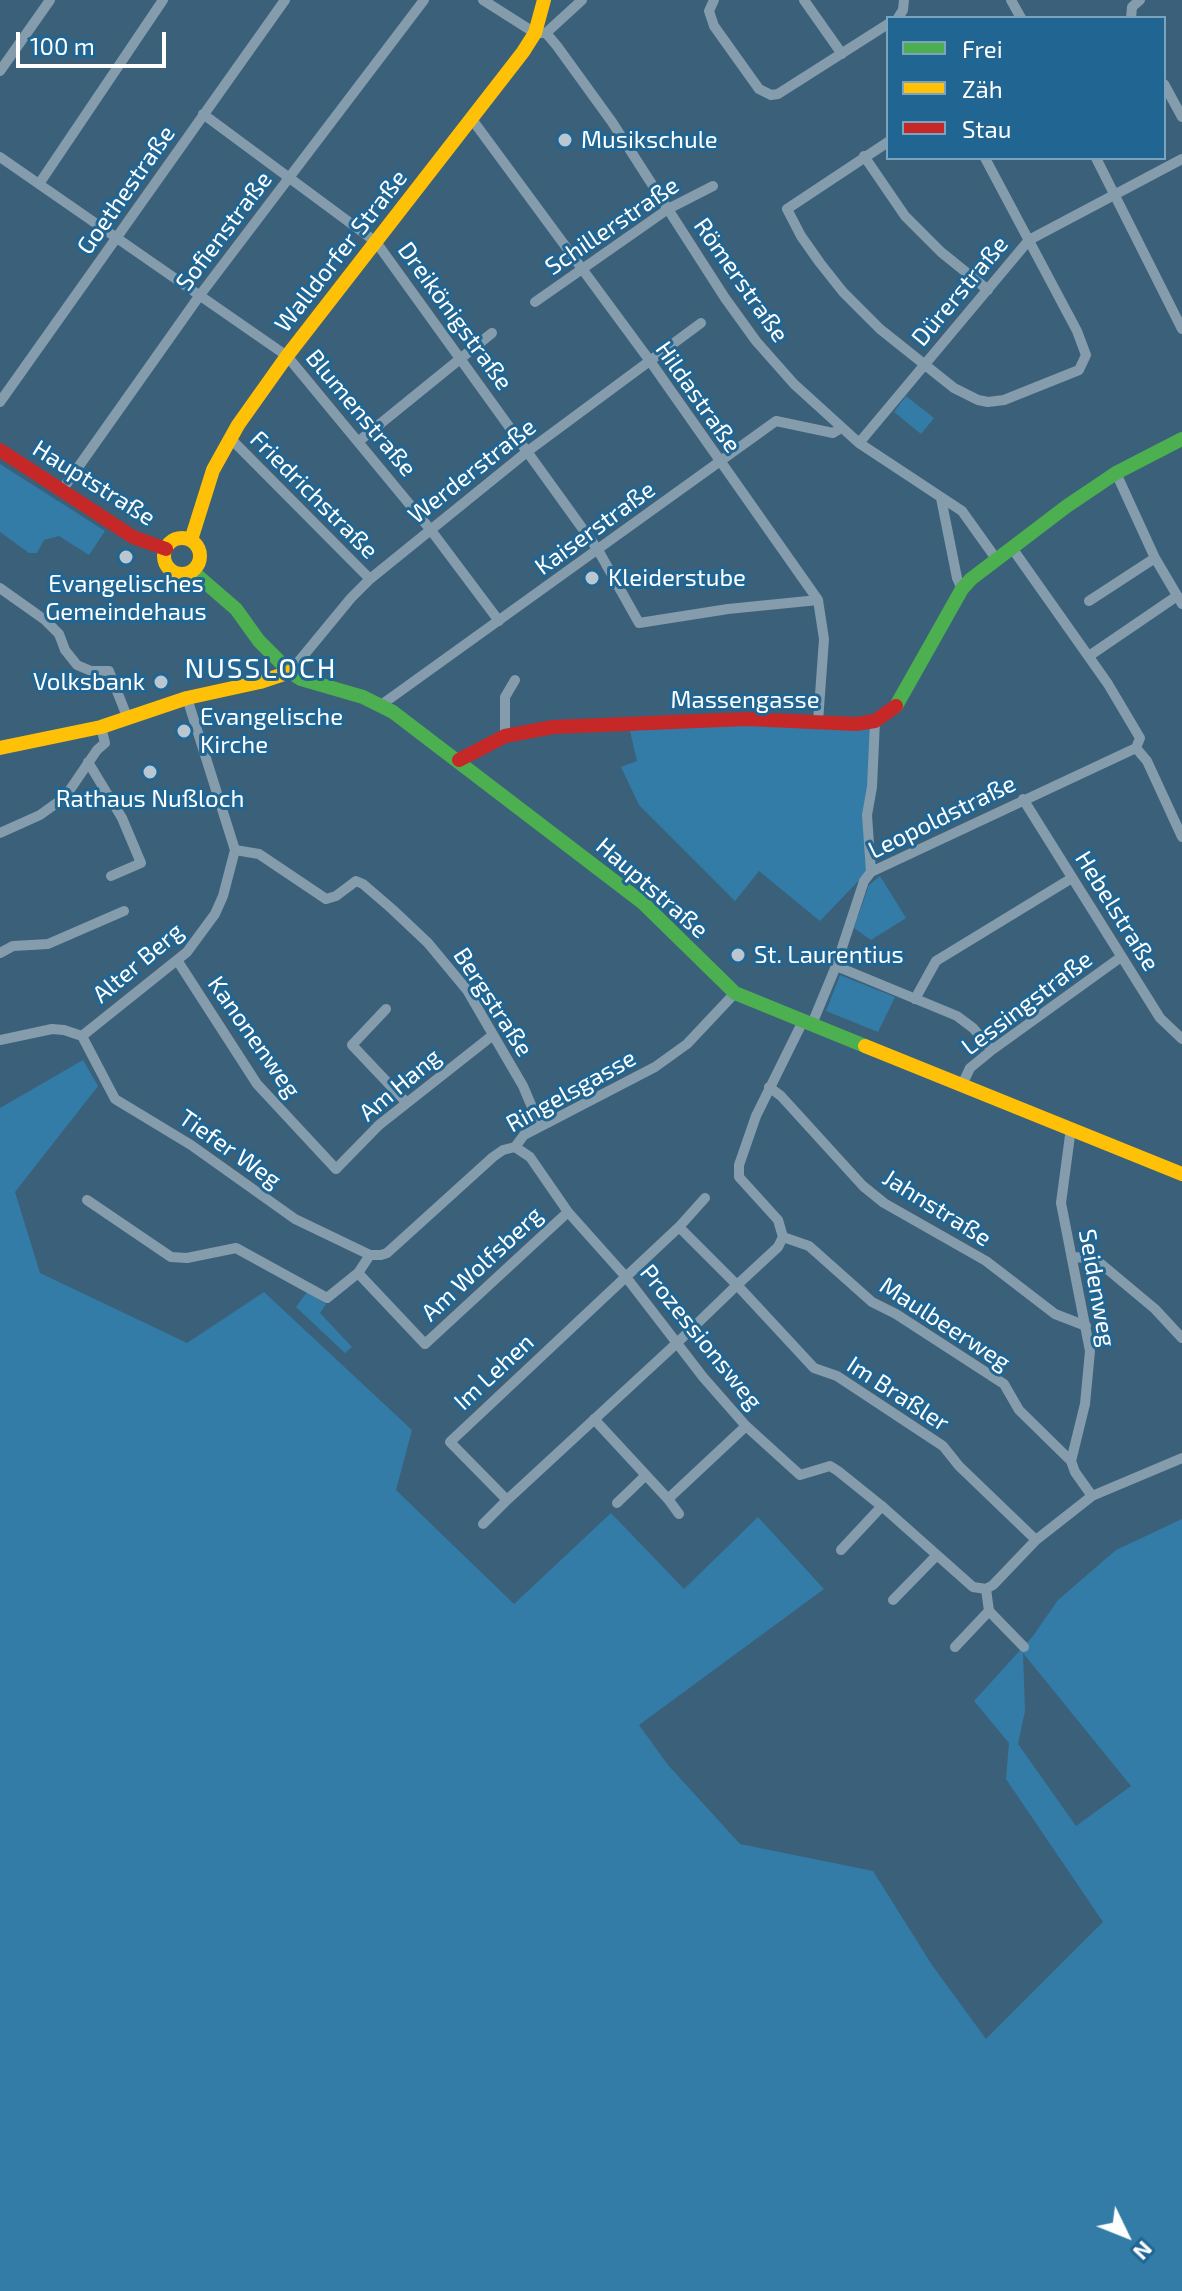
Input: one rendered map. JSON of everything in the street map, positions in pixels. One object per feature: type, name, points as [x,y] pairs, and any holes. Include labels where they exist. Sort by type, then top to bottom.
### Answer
[{"type":"main road","name":"Walldorfer Straße","points":[[191,540],[207,486],[230,438],[287,356],[540,33],[544,0]]},
{"type":"main road","points":[[875,721],[895,708],[901,700],[962,589],[1012,548],[1116,473],[1182,439]]},
{"type":"main road","name":"Hauptstraße","points":[[0,450],[133,537],[166,549]]},
{"type":"main road","name":"Hauptstraße","points":[[191,540],[177,539],[166,549],[165,560],[171,569],[181,573],[192,571],[225,598],[259,641],[290,672],[301,679],[381,705],[459,760],[643,903],[735,993],[1182,1174]]},
{"type":"main road","points":[[191,540],[198,548],[200,558],[192,571]]},
{"type":"main road","points":[[0,748],[101,727],[187,698],[290,672]]},
{"type":"main road","name":"Massengasse","points":[[459,760],[505,736],[553,727],[747,719],[856,724],[875,721]]},
{"type":"street","points":[[0,71],[50,0]]},
{"type":"street","points":[[39,184],[163,0]]},
{"type":"street","name":"Goethestraße","points":[[0,402],[285,0]]},
{"type":"street","name":"Sofienstraße","points":[[62,490],[200,295],[424,0]]},
{"type":"street","name":"Römerstraße","points":[[483,0],[540,33],[612,122],[725,298],[756,341],[794,384],[859,443],[962,511],[997,560]]},
{"type":"street","points":[[540,33],[582,0]]},
{"type":"street","points":[[714,0],[709,11],[711,22],[766,95],[778,94],[886,25]]},
{"type":"street","points":[[804,0],[842,54]]},
{"type":"street","points":[[1166,88],[1182,117]]},
{"type":"street","name":"Dreikönigstraße","points":[[203,114],[376,242],[598,550],[639,623],[728,609],[818,600]]},
{"type":"street","name":"Hildastraße","points":[[471,118],[650,361],[717,461],[774,535],[818,600],[824,639],[818,722]]},
{"type":"street","points":[[886,143],[787,209],[801,236],[843,292],[880,329],[963,394],[988,402],[1004,400],[1079,370],[1086,355],[986,160]]},
{"type":"street","points":[[864,156],[905,216],[941,252],[988,290]]},
{"type":"street","name":"Dürerstraße","points":[[859,443],[1029,240],[1182,159]]},
{"type":"street","name":"Blumenstraße","points":[[1,160],[287,356],[430,529],[499,621]]},
{"type":"street","points":[[1097,160],[1182,329]]},
{"type":"street","name":"Schillerstraße","points":[[535,302],[668,209],[713,186]]},
{"type":"street","name":"Werderstraße","points":[[290,672],[370,579],[528,451],[701,323]]},
{"type":"street","points":[[359,441],[492,333]]},
{"type":"street","name":"Kaiserstraße","points":[[381,705],[776,421],[833,433],[841,428]]},
{"type":"street","name":"Friedrichstraße","points":[[230,438],[370,579]]},
{"type":"street","points":[[1089,656],[1180,600],[1155,558],[1116,473]]},
{"type":"street","points":[[941,498],[962,589]]},
{"type":"street","points":[[1012,548],[1089,656],[1140,738],[1136,748],[1147,761],[1182,837]]},
{"type":"street","points":[[1089,601],[1155,558]]},
{"type":"street","points":[[0,588],[45,620],[59,634],[65,650],[77,665],[91,671],[109,671],[128,719]]},
{"type":"street","points":[[505,736],[505,697],[515,680]]},
{"type":"street","points":[[187,698],[235,850]]},
{"type":"street","points":[[871,872],[867,815],[872,787],[875,721]]},
{"type":"street","points":[[0,833],[40,815],[65,797],[105,743],[101,727]]},
{"type":"street","name":"Leopoldstraße","points":[[808,1022],[836,966],[864,881],[871,872],[1136,748]]},
{"type":"street","points":[[88,762],[122,818],[141,863],[111,876]]},
{"type":"street","name":"Hebelstraße","points":[[1023,799],[1160,1018],[1182,1039]]},
{"type":"street","name":"Alter Berg","points":[[0,1040],[52,1029],[82,1036],[177,960],[193,946],[215,914],[235,850]]},
{"type":"street","name":"Bergstraße","points":[[235,850],[259,854],[326,899],[336,896],[356,881],[363,884],[428,943],[448,966],[523,1086],[540,1126]]},
{"type":"street","points":[[915,999],[936,961],[1072,878]]},
{"type":"street","name":"Alter Berg","points":[[0,953],[13,946],[48,944],[124,911]]},
{"type":"street","name":"Lessingstraße","points":[[962,1085],[970,1068],[992,1050],[1121,957]]},
{"type":"street","name":"Kanonenweg","points":[[177,960],[257,1084],[336,1169]]},
{"type":"street","points":[[836,966],[957,1016],[973,1028],[992,1050]]},
{"type":"street","name":"Ringelsgasse","points":[[370,1255],[387,1253],[493,1157],[515,1147],[524,1135],[655,1067],[687,1044],[735,993]]},
{"type":"street","points":[[386,1009],[352,1045],[406,1102]]},
{"type":"street","points":[[483,1524],[778,1247],[783,1237],[778,1220],[739,1177],[741,1155],[769,1087],[808,1022]]},
{"type":"street","name":"Am Hang","points":[[336,1169],[379,1125],[493,1035]]},
{"type":"street","name":"Tiefer Weg","points":[[82,1036],[115,1099],[191,1145],[295,1219],[370,1255]]},
{"type":"street","name":"Jahnstraße","points":[[769,1087],[781,1096],[863,1186],[884,1203],[986,1261],[1055,1314],[1086,1326]]},
{"type":"street","name":"Seidenweg","points":[[1071,1128],[1061,1203],[1090,1351],[1085,1404],[1071,1461]]},
{"type":"street","name":"Prozessionsweg","points":[[515,1147],[526,1152],[568,1212],[626,1277],[703,1377],[746,1426],[800,1475],[830,1466],[882,1506],[966,1583],[986,1589]]},
{"type":"street","points":[[626,1277],[705,1198]]},
{"type":"street","points":[[87,1200],[171,1257],[187,1258],[236,1248],[327,1298],[358,1273],[370,1255]]},
{"type":"street","name":"Am Wolfsberg","points":[[358,1273],[425,1344],[568,1212]]},
{"type":"street","name":"Im Braßler","points":[[679,1227],[814,1368],[837,1376],[943,1446],[959,1466],[1036,1540]]},
{"type":"street","name":"Maulbeerweg","points":[[783,1237],[809,1246],[872,1302],[1004,1384],[1019,1410],[1071,1461]]},
{"type":"street","points":[[1072,1257],[1094,1258],[1155,1309],[1182,1338]]},
{"type":"street","name":"Im Lehen","points":[[507,1500],[450,1442],[626,1277]]},
{"type":"street","points":[[594,1419],[679,1514]]},
{"type":"street","points":[[668,1499],[746,1426]]},
{"type":"street","points":[[1024,1647],[989,1611],[986,1589],[1036,1540],[1092,1496],[1182,1458]]},
{"type":"street","points":[[1071,1461],[1092,1496]]},
{"type":"street","points":[[617,1503],[646,1475]]},
{"type":"street","points":[[841,1550],[882,1506]]},
{"type":"street","points":[[893,1600],[936,1556]]},
{"type":"street","points":[[955,1647],[989,1611]]},
{"type":"shaded area","points":[[906,396],[934,418],[921,434],[894,412]]},
{"type":"shaded area","points":[[0,464],[105,531],[89,555],[59,536],[44,540],[37,553],[29,553],[0,532]]},
{"type":"shaded area","points":[[730,724],[870,729],[868,871],[820,921],[759,871],[735,901],[639,805],[621,767],[637,761],[630,731],[661,726]]},
{"type":"shaded area","points":[[880,876],[906,918],[871,940],[854,928],[869,885]]},
{"type":"shaded area","points":[[840,975],[895,997],[878,1032],[826,1011]]},
{"type":"shaded area","points":[[83,1060],[98,1086],[15,1192],[40,1273],[187,1343],[264,1292],[412,1430],[396,1490],[514,1604],[611,1513],[684,1589],[758,1517],[824,1589],[639,1725],[668,1765],[740,1844],[873,1871],[932,1965],[986,2039],[1103,1922],[1006,1779],[1009,1743],[974,1701],[1033,1636],[1058,1600],[1116,1550],[1182,1519],[1182,2291],[0,2291],[0,1108]],"holes":[[[1023,1653],[1131,1786],[1076,1826],[1018,1744],[1025,1711]]]},
{"type":"shaded area","points":[[307,1292],[326,1304],[320,1313],[352,1347],[345,1353],[296,1307]]},
{"type":"traffic: fast","points":[[896,706],[962,589],[971,579],[1116,473],[1182,439]]},
{"type":"traffic: fast","points":[[192,571],[236,609],[259,641],[290,672],[301,679],[363,697],[393,712],[643,903],[735,993],[865,1046]]},
{"type":"traffic: slow","points":[[191,540],[213,470],[238,425],[287,356],[523,52],[535,33],[544,0]]},
{"type":"traffic: slow","points":[[182,538],[194,544],[200,556],[194,568],[182,574],[170,568],[164,556],[170,544],[182,538]]},
{"type":"traffic: slow","points":[[0,748],[101,727],[187,698],[290,672]]},
{"type":"traffic: slow","points":[[865,1046],[1182,1174]]},
{"type":"traffic: jam","points":[[0,450],[133,537],[166,549]]},
{"type":"traffic: jam","points":[[459,760],[505,736],[553,727],[747,719],[856,724],[875,721],[896,706]]},
{"type":"place","name":"Musikschule","points":[[565,140]]},
{"type":"place","name":"Evangelisches Gemeindehaus","points":[[126,557]]},
{"type":"place","name":"Kleiderstube","points":[[592,578]]},
{"type":"place","name":"Volksbank","points":[[161,682]]},
{"type":"place","name":"Evangelische Kirche","points":[[184,731]]},
{"type":"place","name":"Rathaus Nußloch","points":[[150,772]]},
{"type":"place","name":"St. Laurentius","points":[[738,955]]},
{"type":"district","name":"NUSSLOCH","points":[[261,669]]}]
